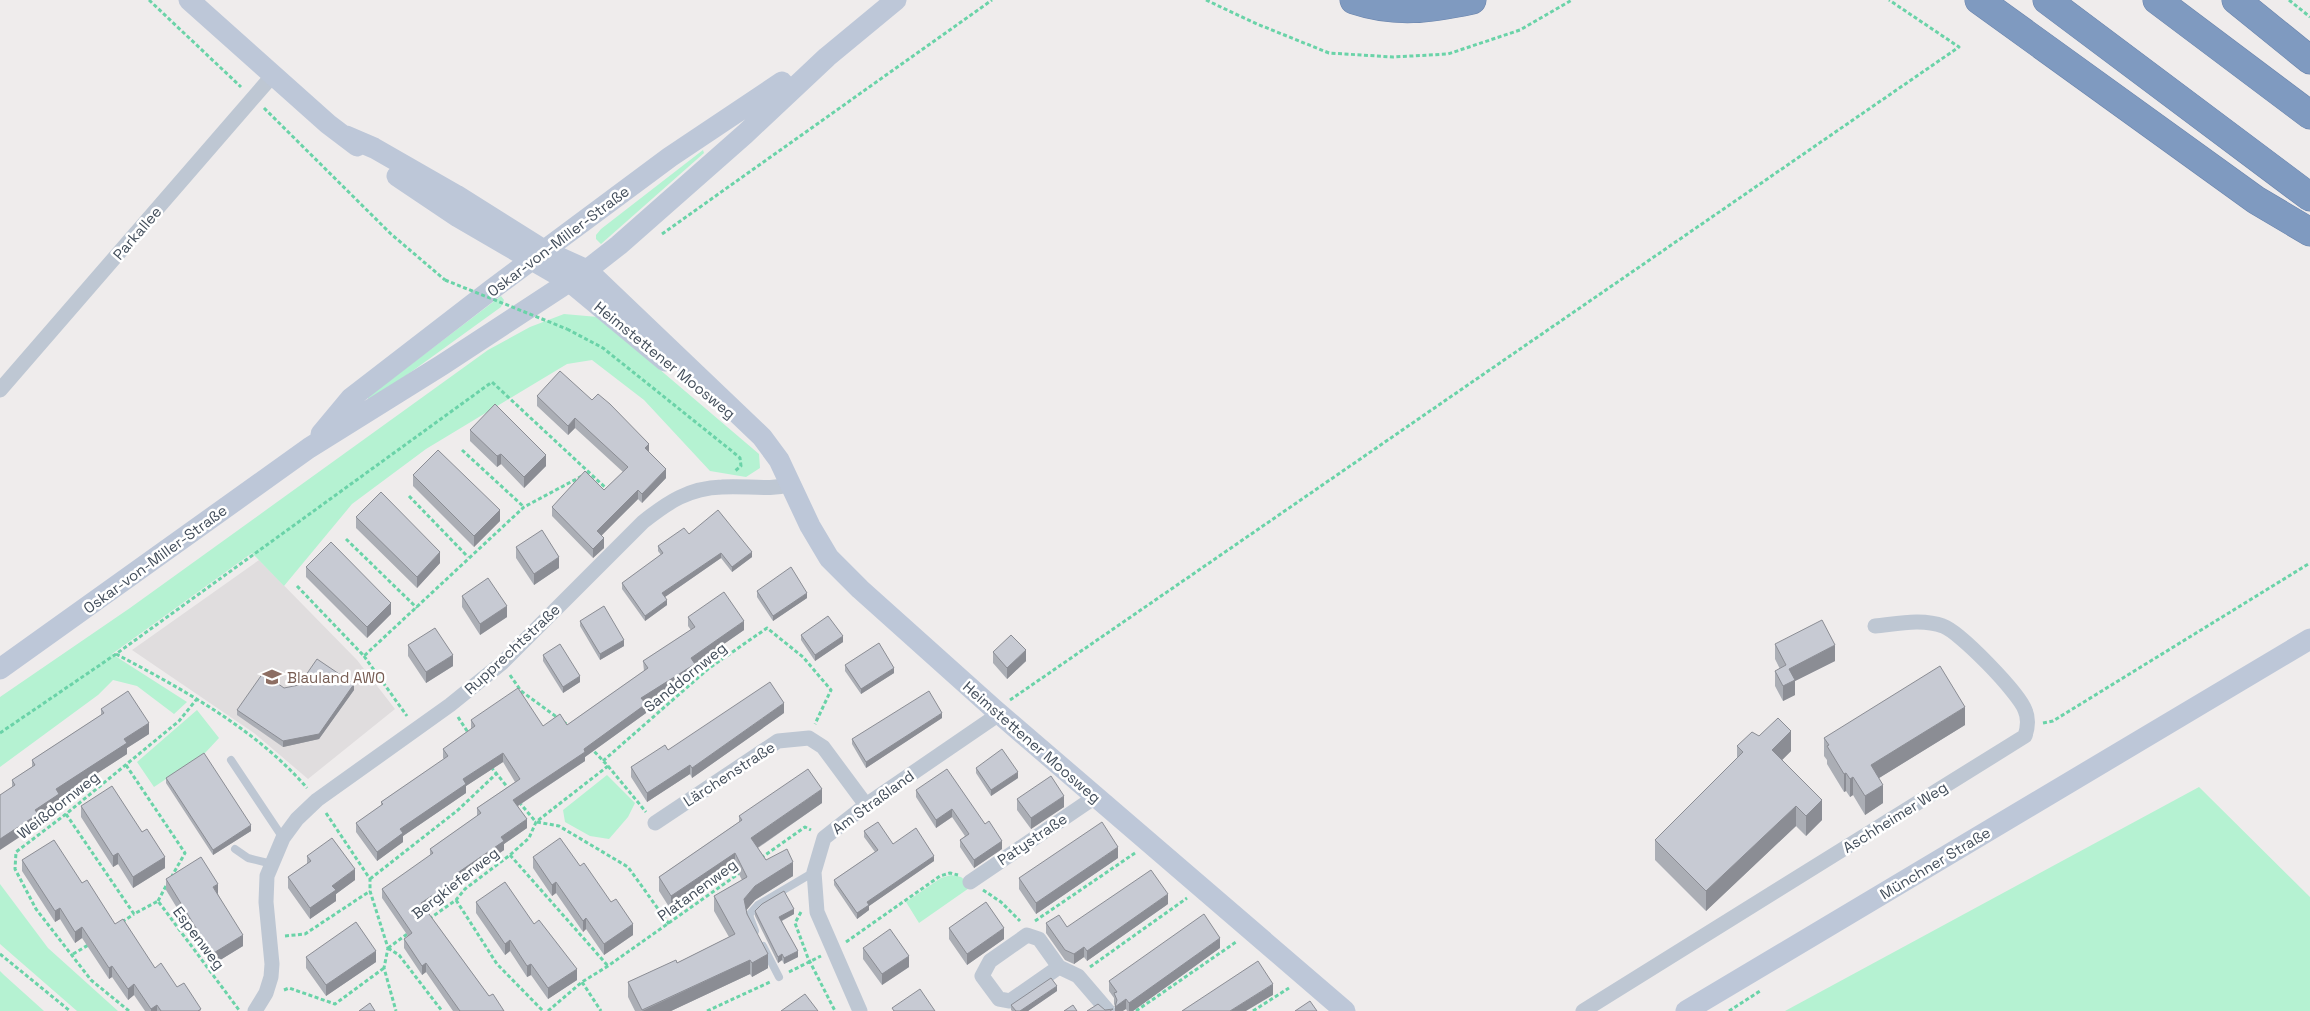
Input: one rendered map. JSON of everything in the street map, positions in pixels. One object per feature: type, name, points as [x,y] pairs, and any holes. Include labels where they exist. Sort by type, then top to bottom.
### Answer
[{"type":"highway","points":[[1354,0],[1378,8],[1423,9],[1472,0]]},
{"type":"highway","points":[[1979,0],[2256,200],[2310,232]]},
{"type":"highway","points":[[2047,0],[2310,197]]},
{"type":"highway","points":[[2157,0],[2310,115]]},
{"type":"highway","points":[[2236,0],[2310,60]]},
{"type":"street","points":[[189,0],[328,124],[346,136],[368,156],[458,217],[538,255]]},
{"type":"street","name":"Oskar-von-Miller-Straße","points":[[0,669],[309,448],[442,365],[513,316],[579,276],[619,245],[745,134],[826,57],[896,0]]},
{"type":"street","name":"Oskar-von-Miller-Straße","points":[[309,448],[351,398],[538,255],[670,157],[792,75],[826,57]]},
{"type":"street","name":"Parkallee","points":[[0,390],[273,76]]},
{"type":"street","name":"Heimstettener Moosweg","points":[[538,255],[579,276],[762,437],[779,460],[792,484],[810,526],[829,558],[860,589],[997,712],[1345,1011]]},
{"type":"street","name":"Rupprechtstraße","points":[[254,1011],[266,994],[272,964],[266,902],[267,876],[283,838],[297,819],[317,800],[450,705],[502,663],[643,522],[667,502],[697,490],[723,486],[777,489],[792,484]]},
{"type":"street","points":[[1875,626],[1929,622],[1944,626],[1959,636],[2014,691],[2026,710],[2028,725]]},
{"type":"street","name":"Münchner Straße","points":[[1686,1011],[2310,639]]},
{"type":"street","name":"Am Straßland","points":[[860,1011],[817,912],[808,875],[824,838],[866,805],[997,712]]},
{"type":"street","name":"Aschheimer Weg","points":[[1583,1011],[2024,736],[2028,725]]},
{"type":"street","points":[[809,738],[823,746],[866,805]]},
{"type":"street","name":"Lärchenstraße","points":[[655,823],[778,741],[809,738]]},
{"type":"street","name":"Patystraße","points":[[970,882],[1095,796]]},
{"type":"street","points":[[1059,967],[1010,1001],[999,999],[982,976],[990,961],[1027,935],[1039,939],[1059,967],[1078,976],[1108,1011]]},
{"type":"lane","points":[[231,760],[283,838]]},
{"type":"lane","points":[[235,849],[248,858],[272,864]]},
{"type":"lane","points":[[779,978],[752,926],[749,916],[758,905],[808,875]]},
{"type":"path","points":[[149,0],[289,130],[391,234],[445,280],[567,329],[603,348],[740,458],[741,466],[735,472],[722,477],[708,489]]},
{"type":"path","points":[[656,239],[992,0]]},
{"type":"path","points":[[1206,0],[1257,24],[1329,53],[1393,57],[1448,54],[1520,30],[1572,0]]},
{"type":"path","points":[[997,712],[1959,47],[1889,0]]},
{"type":"path","points":[[2289,0],[2310,17]]},
{"type":"path","points":[[0,733],[116,654],[492,382],[616,498]]},
{"type":"path","points":[[462,450],[524,507]]},
{"type":"path","points":[[364,656],[417,608],[468,557],[524,507],[589,473]]},
{"type":"path","points":[[409,496],[468,557]]},
{"type":"path","points":[[346,539],[417,608]]},
{"type":"path","points":[[2028,725],[2053,721],[2310,563]]},
{"type":"path","points":[[297,586],[364,656],[416,728]]},
{"type":"path","name":"Sanddornweg","points":[[603,761],[708,669],[767,628],[803,657],[831,690],[809,738]]},
{"type":"path","points":[[116,654],[160,677],[248,733],[290,768],[317,800],[370,879],[370,891],[388,948],[384,968],[396,1011]]},
{"type":"path","points":[[502,663],[521,691],[563,719],[576,733]]},
{"type":"path","name":"Weißdornweg","points":[[129,1011],[91,980],[73,954],[36,909],[15,869],[16,852],[66,814],[179,721],[196,700]]},
{"type":"path","points":[[450,705],[470,736]]},
{"type":"path","points":[[590,747],[655,823]]},
{"type":"path","points":[[486,759],[536,822],[559,826],[628,867],[669,924]]},
{"type":"path","points":[[126,765],[185,853],[158,901]]},
{"type":"path","name":"Bergkieferweg","points":[[426,921],[456,900],[465,889],[510,855],[529,838],[536,822],[608,766]]},
{"type":"path","points":[[370,879],[458,810],[496,774]]},
{"type":"path","points":[[66,814],[134,914]]},
{"type":"path","name":"Platanenweg","points":[[757,861],[805,827],[824,838]]},
{"type":"path","points":[[1034,921],[1150,843]]},
{"type":"path","points":[[510,855],[608,966]]},
{"type":"path","name":"Platanenweg","points":[[548,1011],[582,982],[669,924],[749,867]]},
{"type":"path","points":[[833,949],[940,876],[950,873],[962,876],[1001,902],[1026,927]]},
{"type":"path","points":[[808,875],[803,906],[795,923],[808,958],[835,1011]]},
{"type":"path","points":[[1078,976],[1201,887]]},
{"type":"path","points":[[269,938],[305,934],[370,891]]},
{"type":"path","points":[[456,900],[497,964],[543,1011]]},
{"type":"path","name":"Espenweg","points":[[119,924],[158,901],[240,1011]]},
{"type":"path","name":"Bergkieferweg","points":[[388,948],[418,926]]},
{"type":"path","points":[[1136,1011],[1253,930]]},
{"type":"path","points":[[73,954],[96,939]]},
{"type":"path","points":[[388,948],[399,955],[442,1011]]},
{"type":"path","points":[[0,954],[70,1011]]},
{"type":"path","points":[[266,994],[289,988],[335,1004],[384,968]]},
{"type":"path","points":[[1253,1011],[1306,976]]},
{"type":"path","points":[[582,982],[600,1011]]},
{"type":"shaded area","name":"Blauland AWO","points":[[259,560],[357,660],[395,709],[308,779],[254,733],[132,650]]},
{"type":"green space","points":[[703,150],[704,153],[601,244],[596,239],[596,235],[601,229]]},
{"type":"green space","points":[[501,296],[504,300],[501,307],[375,398],[368,400],[368,397]]},
{"type":"green space","points":[[564,314],[598,317],[759,454],[760,468],[746,477],[710,471],[644,400],[592,360],[567,364],[426,449],[352,504],[284,586],[252,553],[112,654],[187,702],[174,714],[137,686],[113,680],[98,695],[0,767],[0,697],[130,608],[488,350],[530,327]]},
{"type":"green space","points":[[197,710],[219,738],[205,753],[154,787],[137,762]]},
{"type":"green space","points":[[607,775],[635,803],[628,817],[609,839],[590,836],[565,822],[563,810]]},
{"type":"green space","points":[[2199,787],[2310,897],[2310,1011],[1785,1011]]},
{"type":"green space","points":[[951,875],[961,877],[972,886],[919,923],[906,902],[941,878]]},
{"type":"green space","points":[[0,884],[48,948],[118,1011],[77,1011],[0,944]]},
{"type":"green space","points":[[0,971],[4,975],[44,1011],[0,1011]]},
{"type":"building","points":[[560,371],[592,400],[598,394],[610,404],[649,444],[645,448],[666,469],[642,494],[638,490],[597,531],[604,538],[593,549],[552,507],[585,471],[604,490],[628,467],[575,418],[568,426],[537,396]]},
{"type":"building","points":[[495,404],[546,455],[524,477],[501,454],[497,456],[470,430]]},
{"type":"building","points":[[438,450],[500,510],[474,536],[413,475]]},
{"type":"building","points":[[381,492],[440,552],[417,577],[356,517]]},
{"type":"building","points":[[718,510],[752,552],[732,567],[721,553],[662,593],[667,600],[645,616],[622,583],[663,553],[658,546],[684,528],[689,534]]},
{"type":"building","points":[[542,530],[559,557],[534,574],[516,547]]},
{"type":"building","points":[[331,542],[391,603],[367,627],[306,567]]},
{"type":"building","points":[[791,567],[807,593],[773,616],[757,591]]},
{"type":"building","points":[[488,578],[507,606],[480,624],[462,596]]},
{"type":"building","points":[[724,592],[744,621],[691,658],[695,664],[641,698],[646,704],[584,749],[585,752],[513,800],[527,819],[501,837],[504,841],[453,876],[456,880],[421,903],[489,996],[493,994],[504,1011],[460,1011],[426,963],[422,966],[404,939],[412,933],[382,889],[433,853],[430,849],[481,813],[477,808],[520,779],[503,753],[463,779],[466,784],[400,829],[403,833],[377,852],[356,823],[383,804],[381,802],[448,756],[443,749],[475,726],[471,720],[518,688],[543,726],[560,714],[567,725],[648,668],[643,661],[695,627],[688,617]]},
{"type":"building","points":[[604,606],[624,640],[600,654],[580,621]]},
{"type":"building","points":[[828,616],[843,636],[815,655],[801,635]]},
{"type":"building","points":[[1822,620],[1835,645],[1789,669],[1795,680],[1783,686],[1775,671],[1786,665],[1775,644]]},
{"type":"building","points":[[435,628],[453,655],[426,672],[408,645]]},
{"type":"building","points":[[1011,635],[1026,650],[1007,668],[993,652]]},
{"type":"building","points":[[879,643],[894,668],[861,689],[845,665]]},
{"type":"building","points":[[560,644],[580,676],[563,687],[543,655]]},
{"type":"building","points":[[317,659],[354,684],[319,734],[283,741],[237,710],[263,673],[284,688],[299,685]]},
{"type":"building","points":[[1940,666],[1965,707],[1871,765],[1883,785],[1865,796],[1853,777],[1850,779],[1846,773],[1844,774],[1824,738]]},
{"type":"building","points":[[770,682],[784,703],[692,768],[690,765],[647,793],[631,767],[665,745],[668,750]]},
{"type":"building","points":[[128,691],[149,723],[124,739],[127,743],[56,789],[59,794],[35,810],[38,814],[0,839],[0,795],[15,785],[12,780],[35,765],[32,760],[104,713],[101,709]]},
{"type":"building","points":[[929,691],[942,713],[866,762],[852,739]]},
{"type":"building","points":[[1778,718],[1791,731],[1772,750],[1822,800],[1806,816],[1796,806],[1706,891],[1655,840],[1743,752],[1737,746],[1752,732],[1759,736]]},
{"type":"building","points":[[1002,749],[1018,772],[991,790],[976,768]]},
{"type":"building","points":[[204,753],[251,825],[213,850],[166,778]]},
{"type":"building","points":[[808,769],[822,789],[751,838],[766,860],[787,849],[793,862],[755,886],[744,899],[747,914],[768,954],[752,963],[750,960],[642,1010],[628,982],[676,960],[677,963],[735,934],[714,896],[747,877],[735,853],[671,896],[659,877],[742,820],[739,816]]},
{"type":"building","points":[[947,769],[985,824],[989,821],[1002,841],[974,860],[960,840],[969,834],[952,809],[936,820],[916,790]]},
{"type":"building","points":[[1051,776],[1064,796],[1031,818],[1017,799]]},
{"type":"building","points":[[112,786],[142,832],[147,829],[165,857],[133,877],[118,853],[113,856],[81,806]]},
{"type":"building","points":[[878,822],[893,844],[916,828],[934,856],[867,902],[869,905],[857,913],[834,880],[878,850],[864,831]]},
{"type":"building","points":[[1102,822],[1118,847],[1036,903],[1019,878]]},
{"type":"building","points":[[332,838],[355,869],[332,886],[336,890],[310,908],[288,877],[311,861],[307,856]]},
{"type":"building","points":[[560,838],[580,866],[584,863],[611,902],[616,899],[633,924],[604,944],[586,918],[583,921],[556,882],[552,885],[533,857]]},
{"type":"building","points":[[54,840],[82,883],[87,880],[115,924],[123,919],[155,968],[161,963],[177,987],[184,983],[201,1009],[198,1011],[161,1011],[157,1005],[151,1009],[134,984],[128,989],[112,966],[109,968],[82,927],[75,932],[60,908],[55,911],[22,860]]},
{"type":"building","points":[[201,857],[218,884],[213,887],[243,935],[212,954],[166,879]]},
{"type":"building","points":[[1151,870],[1168,894],[1087,951],[1084,947],[1074,954],[1065,950],[1046,923],[1059,915],[1067,927]]},
{"type":"building","points":[[505,882],[534,924],[539,920],[577,969],[548,988],[531,964],[527,966],[510,940],[505,944],[476,902]]},
{"type":"building","points":[[784,891],[794,909],[779,917],[798,951],[784,958],[782,954],[778,957],[755,911],[762,904]]},
{"type":"building","points":[[986,902],[1004,928],[967,954],[949,928]]},
{"type":"building","points":[[1204,914],[1220,938],[1129,1003],[1126,999],[1115,1007],[1117,1000],[1114,993],[1117,992],[1109,981]]},
{"type":"building","points":[[356,922],[376,951],[326,985],[306,957]]},
{"type":"building","points":[[890,929],[909,956],[882,974],[863,948]]},
{"type":"building","points":[[1258,961],[1273,984],[1230,1011],[1182,1011]]},
{"type":"building","points":[[1051,978],[1057,986],[1020,1011],[1016,1011],[1011,1005]]},
{"type":"building","points":[[920,989],[935,1011],[894,1011],[892,1008]]},
{"type":"building","points":[[805,994],[818,1011],[781,1011]]},
{"type":"building","points":[[1310,1001],[1317,1011],[1295,1011]]},
{"type":"building","points":[[370,1003],[375,1011],[359,1011]]},
{"type":"building","points":[[1098,1004],[1105,1010],[1113,1009],[1110,1011],[1087,1011]]},
{"type":"building","points":[[1073,1005],[1077,1011],[1064,1011]]},
{"type":"place","name":"Blauland AWO","points":[[272,677]]}]
